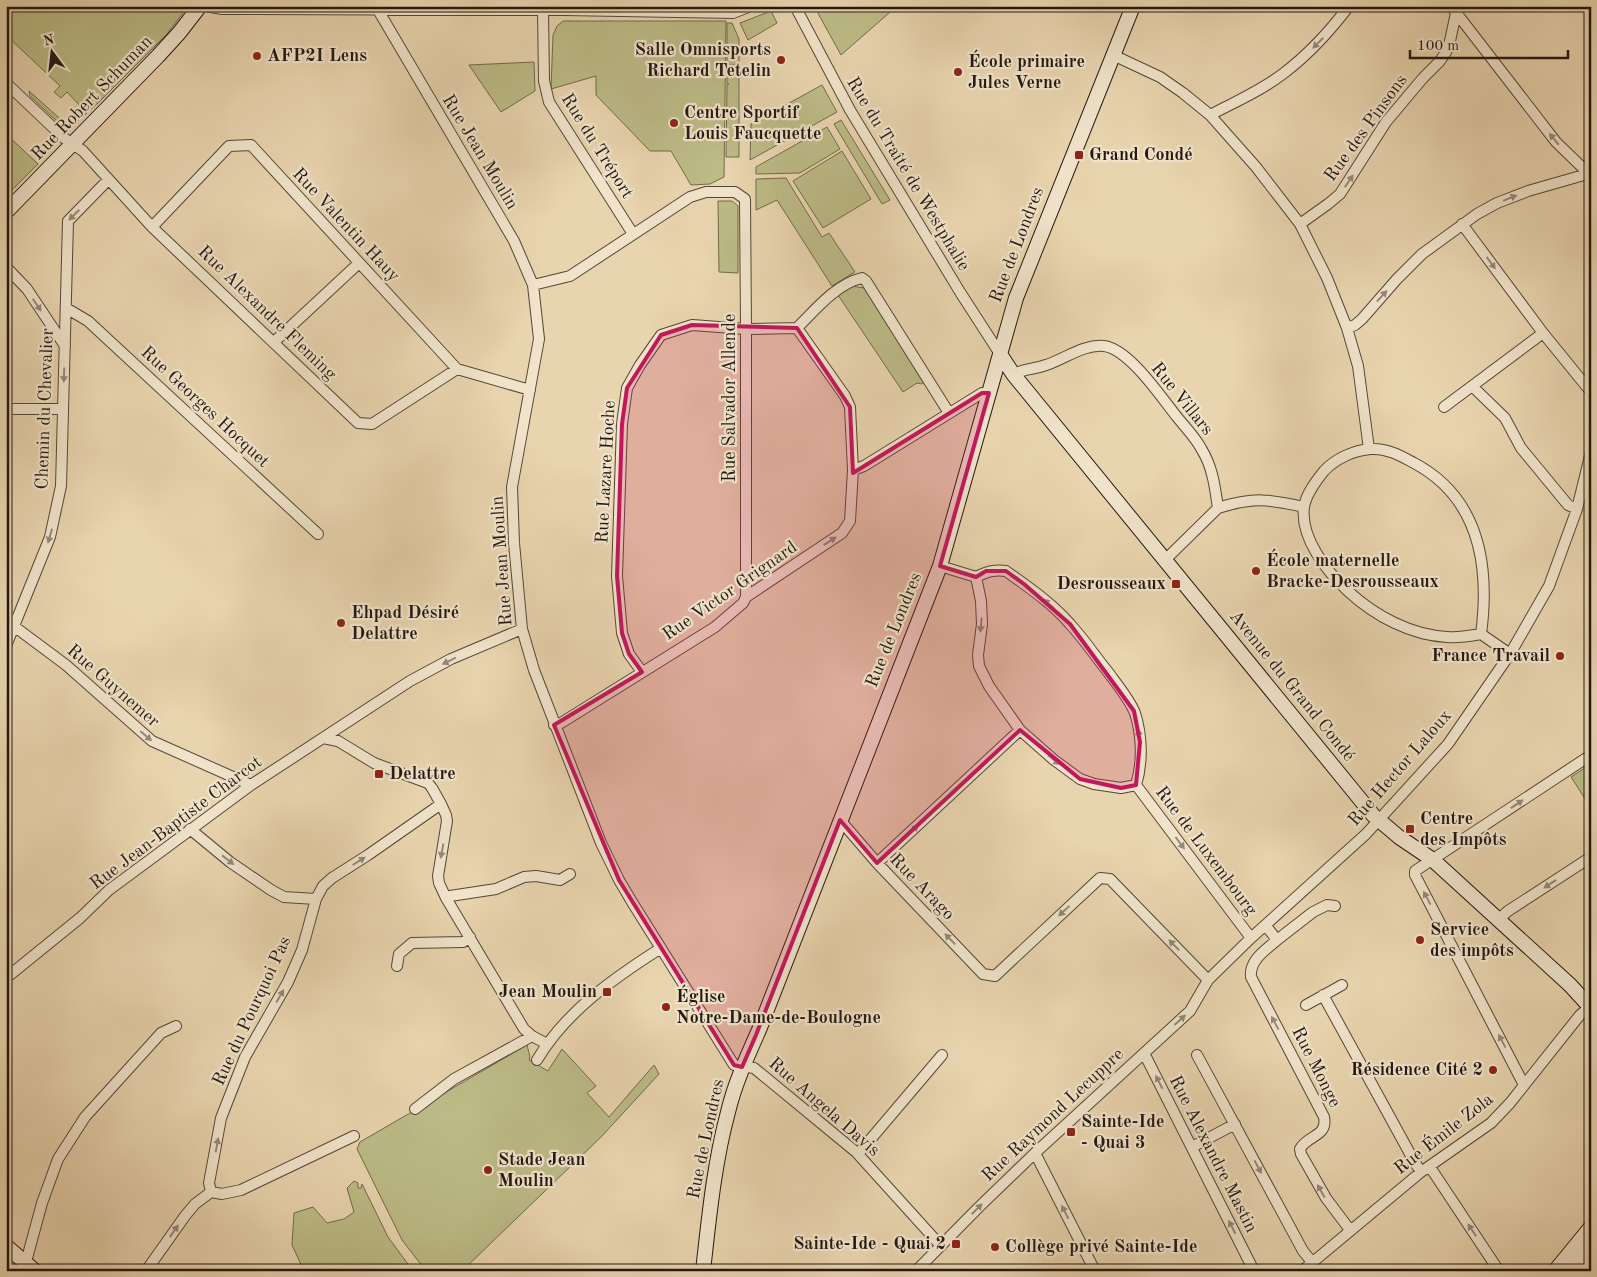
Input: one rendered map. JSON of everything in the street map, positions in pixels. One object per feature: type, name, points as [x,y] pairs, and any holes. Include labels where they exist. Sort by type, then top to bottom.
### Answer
[{"type":"street","name":"Rue Robert Schuman","points":[[6,212],[164,50],[180,33],[200,6]]},
{"type":"street","points":[[206,6],[216,8],[378,10],[404,8],[543,10],[564,8],[733,13],[751,6]]},
{"type":"street","name":"Rue du Traîté de Westphalie","points":[[795,6],[850,110],[960,292],[1000,354]]},
{"type":"street","name":"Rue de Londres","points":[[703,1271],[713,1183],[728,1112],[742,1066],[759,1030],[940,566],[1016,298],[1133,6]]},
{"type":"street","points":[[1210,115],[1284,73],[1319,42],[1349,6]]},
{"type":"street","points":[[1453,9],[1556,142],[1589,173]]},
{"type":"street","name":"Rue des Pinsons","points":[[1300,224],[1340,194],[1386,122],[1440,61],[1450,41],[1453,9]]},
{"type":"street","name":"Rue Jean Moulin","points":[[378,10],[514,241],[533,285],[539,339],[512,487],[514,543],[522,629],[534,670],[554,725],[605,850],[624,887],[734,1065],[742,1066]]},
{"type":"street","name":"Rue du Tréport","points":[[543,10],[544,81],[549,102],[633,234]]},
{"type":"street","points":[[1113,54],[1160,77],[1210,115],[1256,168],[1300,224],[1327,278],[1347,328],[1358,366],[1370,449]]},
{"type":"street","name":"Rue Alexandre Fleming","points":[[6,83],[55,130],[83,152],[152,227],[358,423],[372,424],[457,369]]},
{"type":"street","name":"Rue Valentin Hauy","points":[[152,227],[229,146],[251,145],[457,369]]},
{"type":"street","points":[[1347,328],[1356,325],[1422,254],[1462,224],[1497,203],[1536,188],[1589,173]]},
{"type":"street","name":"Chemin du Chevalier","points":[[6,646],[50,536],[61,486],[68,221],[108,180]]},
{"type":"street","name":"Rue Salvador Allende","points":[[633,234],[690,197],[706,192],[735,192],[745,199],[746,597]]},
{"type":"street","points":[[1462,224],[1543,333],[1591,392]]},
{"type":"street","points":[[533,285],[570,276],[633,234]]},
{"type":"street","points":[[274,342],[359,263]]},
{"type":"street","points":[[6,267],[27,289],[64,346]]},
{"type":"street","points":[[797,328],[838,290],[862,278],[866,281],[949,413]]},
{"type":"street","name":"Rue Georges Hocquet","points":[[66,308],[88,321],[318,534]]},
{"type":"street","name":"Rue Lazare Hoche","points":[[642,672],[629,654],[622,633],[617,576],[622,424],[627,388],[661,335],[692,325],[746,329],[797,328]]},
{"type":"street","name":"Rue Victor Grignard","points":[[554,725],[561,723],[715,627],[743,603],[746,597],[842,533],[850,521],[853,470],[850,408],[845,396],[797,328]]},
{"type":"street","points":[[1444,407],[1543,333]]},
{"type":"street","name":"Rue Villars","points":[[1014,374],[1060,361],[1088,347],[1106,346],[1118,353],[1134,364],[1202,449],[1211,470],[1218,508]]},
{"type":"street","name":"Avenue du Grand Condé","points":[[1000,354],[1164,561],[1373,815],[1399,837],[1433,860],[1570,984],[1590,1007]]},
{"type":"street","points":[[457,369],[530,390]]},
{"type":"street","points":[[1472,386],[1505,418],[1520,448],[1568,505],[1576,509]]},
{"type":"street","points":[[853,470],[864,466],[982,393],[989,393]]},
{"type":"street","points":[[6,409],[63,409]]},
{"type":"street","points":[[1481,634],[1484,603],[1483,568],[1476,536],[1469,518],[1445,484],[1422,467],[1392,452],[1380,449],[1354,452],[1330,465],[1309,494],[1304,506],[1304,519],[1315,552],[1335,579],[1365,605],[1396,623],[1429,634],[1448,637],[1481,634],[1510,654]]},
{"type":"street","name":"Rue Hector Laloux","points":[[1208,980],[1380,820],[1448,744],[1510,654],[1549,586],[1576,509],[1591,452]]},
{"type":"street","points":[[1164,561],[1218,508],[1234,503],[1262,499],[1304,506]]},
{"type":"street","points":[[940,566],[976,577],[986,571],[1006,571],[1050,604],[1070,624],[1116,683],[1134,711],[1140,742],[1140,767],[1136,785]]},
{"type":"street","name":"Rue de Luxembourg","points":[[976,577],[982,624],[978,655],[979,666],[988,686],[1020,730],[1054,760],[1080,779],[1094,784],[1121,788],[1136,785],[1251,938]]},
{"type":"street","name":"Rue Guynemer","points":[[14,627],[66,665],[152,741],[251,785]]},
{"type":"street","name":"Rue Jean-Baptiste Charcot","points":[[6,978],[80,918],[109,890],[251,785],[410,681],[452,659],[522,629]]},
{"type":"street","points":[[877,863],[1020,730]]},
{"type":"street","points":[[323,738],[338,741],[374,764],[422,780],[432,788],[441,804],[447,821],[438,876],[446,898],[524,1029],[547,1044]]},
{"type":"street","points":[[1524,1085],[1415,875],[1415,871],[1591,755]]},
{"type":"street","name":"Rue du Pourquoi Pas","points":[[211,1192],[209,1183],[221,1118],[245,1057],[288,982],[302,950],[316,899],[323,886],[441,804]]},
{"type":"street","name":"Rue Arago","points":[[840,820],[877,863],[983,974],[995,976],[1100,878],[1110,879],[1208,980]]},
{"type":"street","points":[[190,830],[230,862],[271,890],[284,897],[316,899]]},
{"type":"street","points":[[1498,920],[1508,911],[1591,857]]},
{"type":"street","points":[[446,898],[496,889],[524,877],[536,876],[560,880],[570,874]]},
{"type":"street","points":[[1266,926],[1277,940],[1313,912],[1327,905],[1335,906]]},
{"type":"street","points":[[396,966],[399,954],[412,943],[463,942],[470,938]]},
{"type":"street","name":"Rue Monge","points":[[1277,940],[1253,962],[1250,969],[1251,977],[1326,1125],[1323,1130],[1303,1144],[1300,1150],[1301,1154],[1326,1198],[1350,1230]]},
{"type":"street","points":[[537,1060],[563,1024],[598,992],[661,948]]},
{"type":"street","name":"Rue Raymond Lecuppre","points":[[916,1271],[979,1207],[1190,1011],[1208,980]]},
{"type":"street","points":[[1306,1005],[1342,985]]},
{"type":"street","points":[[1323,996],[1414,1160],[1426,1169],[1499,1271]]},
{"type":"street","name":"Rue Émile Zola","points":[[1302,1271],[1426,1169],[1491,1123],[1510,1103],[1580,1015],[1590,1007]]},
{"type":"street","points":[[6,1246],[30,1266],[42,1203],[58,1159],[85,1118],[160,1033],[176,1026]]},
{"type":"street","points":[[415,1109],[454,1079],[532,1036]]},
{"type":"street","name":"Rue Alexandre Mastin","points":[[1144,1053],[1254,1271]]},
{"type":"street","points":[[858,1154],[942,1055]]},
{"type":"street","points":[[1196,1055],[1303,1251],[1312,1262]]},
{"type":"street","name":"Rue Angela Davis","points":[[742,1066],[754,1068],[858,1154],[941,1246]]},
{"type":"street","points":[[1192,1147],[1235,1124]]},
{"type":"street","points":[[146,1271],[185,1216],[195,1204],[211,1192],[222,1194],[241,1190],[354,1136]]},
{"type":"street","points":[[1035,1154],[1095,1271]]},
{"type":"street","points":[[1555,1271],[1591,1227]]},
{"type":"street","points":[[1570,1271],[1585,1263],[1591,1244]]},
{"type":"highlighted area","points":[[692,325],[797,328],[850,407],[853,473],[982,393],[989,393],[940,566],[976,577],[986,571],[1006,571],[1024,584],[1070,624],[1134,711],[1140,742],[1136,785],[1121,788],[1080,779],[1020,730],[877,863],[840,820],[756,1035],[742,1067],[734,1065],[619,880],[554,725],[642,672],[629,654],[622,633],[617,576],[622,424],[627,388],[661,335]]},
{"type":"shaded area","points":[[6,6],[188,6],[167,34],[99,102],[71,127],[61,125],[30,96],[29,91],[67,125],[83,109],[67,92],[61,98],[54,92],[60,86],[6,35]]},
{"type":"shaded area","points":[[814,6],[897,6],[841,55]]},
{"type":"shaded area","points":[[771,11],[777,23],[748,40],[740,23]]},
{"type":"shaded area","name":"Centre Sportif Louis Faucquette","points":[[563,21],[726,21],[724,177],[710,184],[691,185],[671,151],[650,151],[596,95],[596,76],[551,89],[553,35],[557,26]]},
{"type":"shaded area","points":[[727,23],[732,23],[739,39],[739,65],[727,65]]},
{"type":"shaded area","points":[[534,62],[535,91],[501,112],[469,65]]},
{"type":"shaded area","points":[[727,75],[739,75],[739,157],[726,157],[727,85],[729,84],[727,84]]},
{"type":"shaded area","points":[[822,85],[837,112],[750,160],[751,124]]},
{"type":"shaded area","points":[[841,120],[890,200],[882,204],[834,124]]},
{"type":"shaded area","points":[[827,127],[840,149],[800,173],[756,174],[756,167]]},
{"type":"shaded area","points":[[6,134],[38,164],[6,196]]},
{"type":"shaded area","points":[[842,151],[871,199],[823,228],[793,181]]},
{"type":"shaded area","points":[[786,178],[822,237],[829,233],[855,272],[832,286],[777,200],[756,210],[756,179]]},
{"type":"shaded area","points":[[718,201],[732,201],[738,206],[738,273],[719,272]]},
{"type":"shaded area","points":[[852,286],[864,288],[924,380],[922,384],[917,383],[903,392],[838,295]]},
{"type":"shaded area","points":[[1591,764],[1591,808],[1571,777]]},
{"type":"shaded area","points":[[527,1045],[529,1060],[548,1071],[562,1049],[596,1086],[587,1093],[609,1117],[654,1065],[659,1074],[602,1136],[462,1271],[426,1271],[402,1240],[357,1149],[360,1142]]},
{"type":"shaded area","points":[[354,1181],[358,1183],[358,1188],[361,1188],[362,1184],[388,1237],[413,1271],[304,1271],[292,1245],[294,1213],[313,1207],[327,1223],[344,1219],[354,1212],[347,1188]]},
{"type":"place","name":"AFP2I Lens","points":[[257,56]]},
{"type":"place","name":"Salle Omnisports Richard Tetelin","points":[[781,60]]},
{"type":"place","name":"École primaire Jules Verne","points":[[958,72]]},
{"type":"place","name":"Centre Sportif Louis Faucquette","points":[[674,123]]},
{"type":"place","name":"Grand Condé","points":[[1079,155]]},
{"type":"place","name":"École maternelle Bracke-Desrousseaux","points":[[1256,571]]},
{"type":"place","name":"Desrousseaux","points":[[1176,584]]},
{"type":"place","name":"Ehpad Désiré Delattre","points":[[341,623]]},
{"type":"place","name":"France Travail","points":[[1560,656]]},
{"type":"place","name":"Delattre","points":[[379,774]]},
{"type":"place","name":"Centre des Impôts","points":[[1410,829]]},
{"type":"place","name":"Service des impôts","points":[[1420,940]]},
{"type":"place","name":"Jean Moulin","points":[[607,992]]},
{"type":"place","name":"Église Notre-Dame-de-Boulogne","points":[[666,1007]]},
{"type":"place","name":"Résidence Cité 2","points":[[1493,1070]]},
{"type":"place","name":"Sainte-Ide - Quai 3","points":[[1071,1132]]},
{"type":"place","name":"Stade Jean Moulin","points":[[488,1170]]},
{"type":"place","name":"Sainte-Ide - Quai 2","points":[[956,1244]]},
{"type":"place","name":"Collège privé Sainte-Ide","points":[[995,1247]]}]
